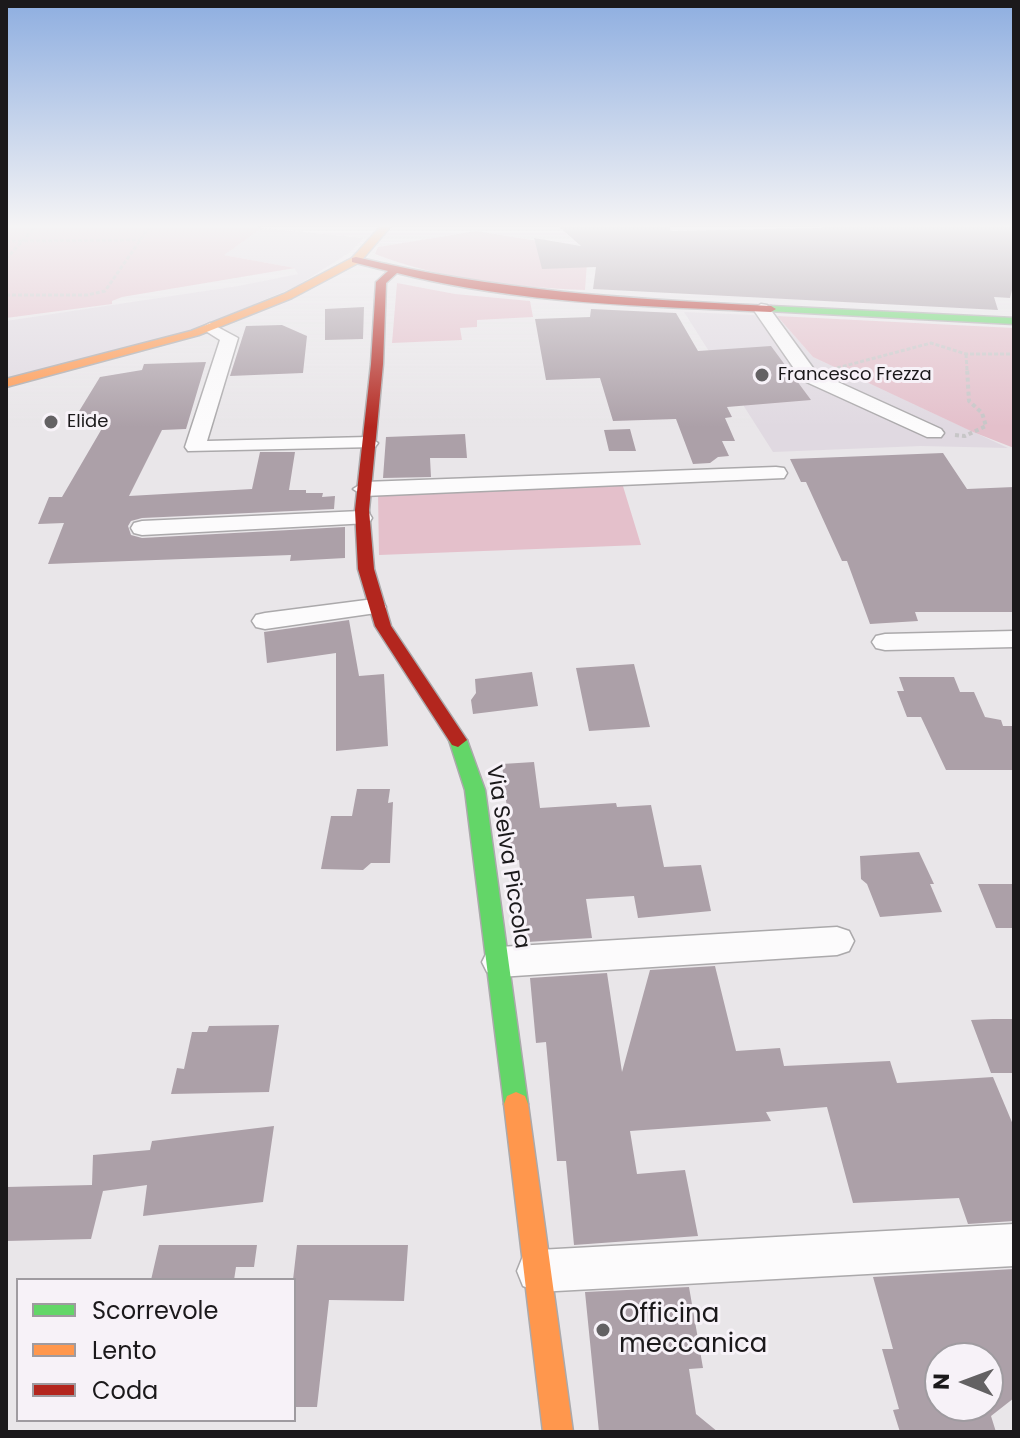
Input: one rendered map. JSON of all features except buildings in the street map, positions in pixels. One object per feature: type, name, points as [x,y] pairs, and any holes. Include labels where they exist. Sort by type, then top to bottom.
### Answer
[{"type":"street","points":[[6,383],[210,328],[293,293]]},
{"type":"street","name":"Via Selva Piccola","points":[[381,293],[379,346],[361,518],[363,562],[374,607],[396,647],[447,719],[467,761],[481,818],[558,1432]]},
{"type":"street","points":[[523,293],[1014,321]]},
{"type":"street","points":[[761,309],[809,376],[934,433]]},
{"type":"street","points":[[210,328],[229,338],[195,447],[368,443]]},
{"type":"street","points":[[364,489],[776,473]]},
{"type":"street","points":[[142,528],[361,518]]},
{"type":"street","points":[[265,621],[374,607]]},
{"type":"street","points":[[885,642],[1014,639]]},
{"type":"street","points":[[499,962],[837,941]]},
{"type":"street","points":[[538,1271],[1014,1245]]},
{"type":"path","points":[[6,295],[94,293]]},
{"type":"path","points":[[809,376],[931,343],[966,354],[1014,354]]},
{"type":"path","points":[[934,433],[965,436],[986,426],[982,413],[969,401],[966,354]]},
{"type":"shaded area","points":[[6,293],[145,293],[122,297],[112,301],[112,304],[6,318]]},
{"type":"shaded area","points":[[191,293],[280,293],[188,332],[6,380],[6,321]]},
{"type":"shaded area","points":[[396,293],[450,293],[530,301],[533,317],[477,320],[477,327],[460,328],[462,340],[392,343]]},
{"type":"shaded area","points":[[684,312],[777,316],[813,357],[1008,448],[921,446],[773,452]]},
{"type":"shaded area","points":[[777,316],[1014,328],[1014,448],[813,357]]},
{"type":"shaded area","points":[[622,483],[641,545],[379,555],[378,492]]},
{"type":"traffic: fast","points":[[771,309],[1014,321]]},
{"type":"traffic: fast","points":[[458,740],[475,790],[516,1104]]},
{"type":"traffic: slow","points":[[6,383],[195,333],[293,293]]},
{"type":"traffic: slow","points":[[516,1104],[558,1432]]},
{"type":"traffic: jam","points":[[380,293],[377,364],[362,510],[366,569],[383,626],[458,740]]},
{"type":"traffic: jam","points":[[537,293],[771,309]]},
{"type":"place","name":"Francesco Frezza","points":[[762,375]]},
{"type":"place","name":"Elide","points":[[51,422]]},
{"type":"place","name":"Officina meccanica","points":[[603,1330]]}]
